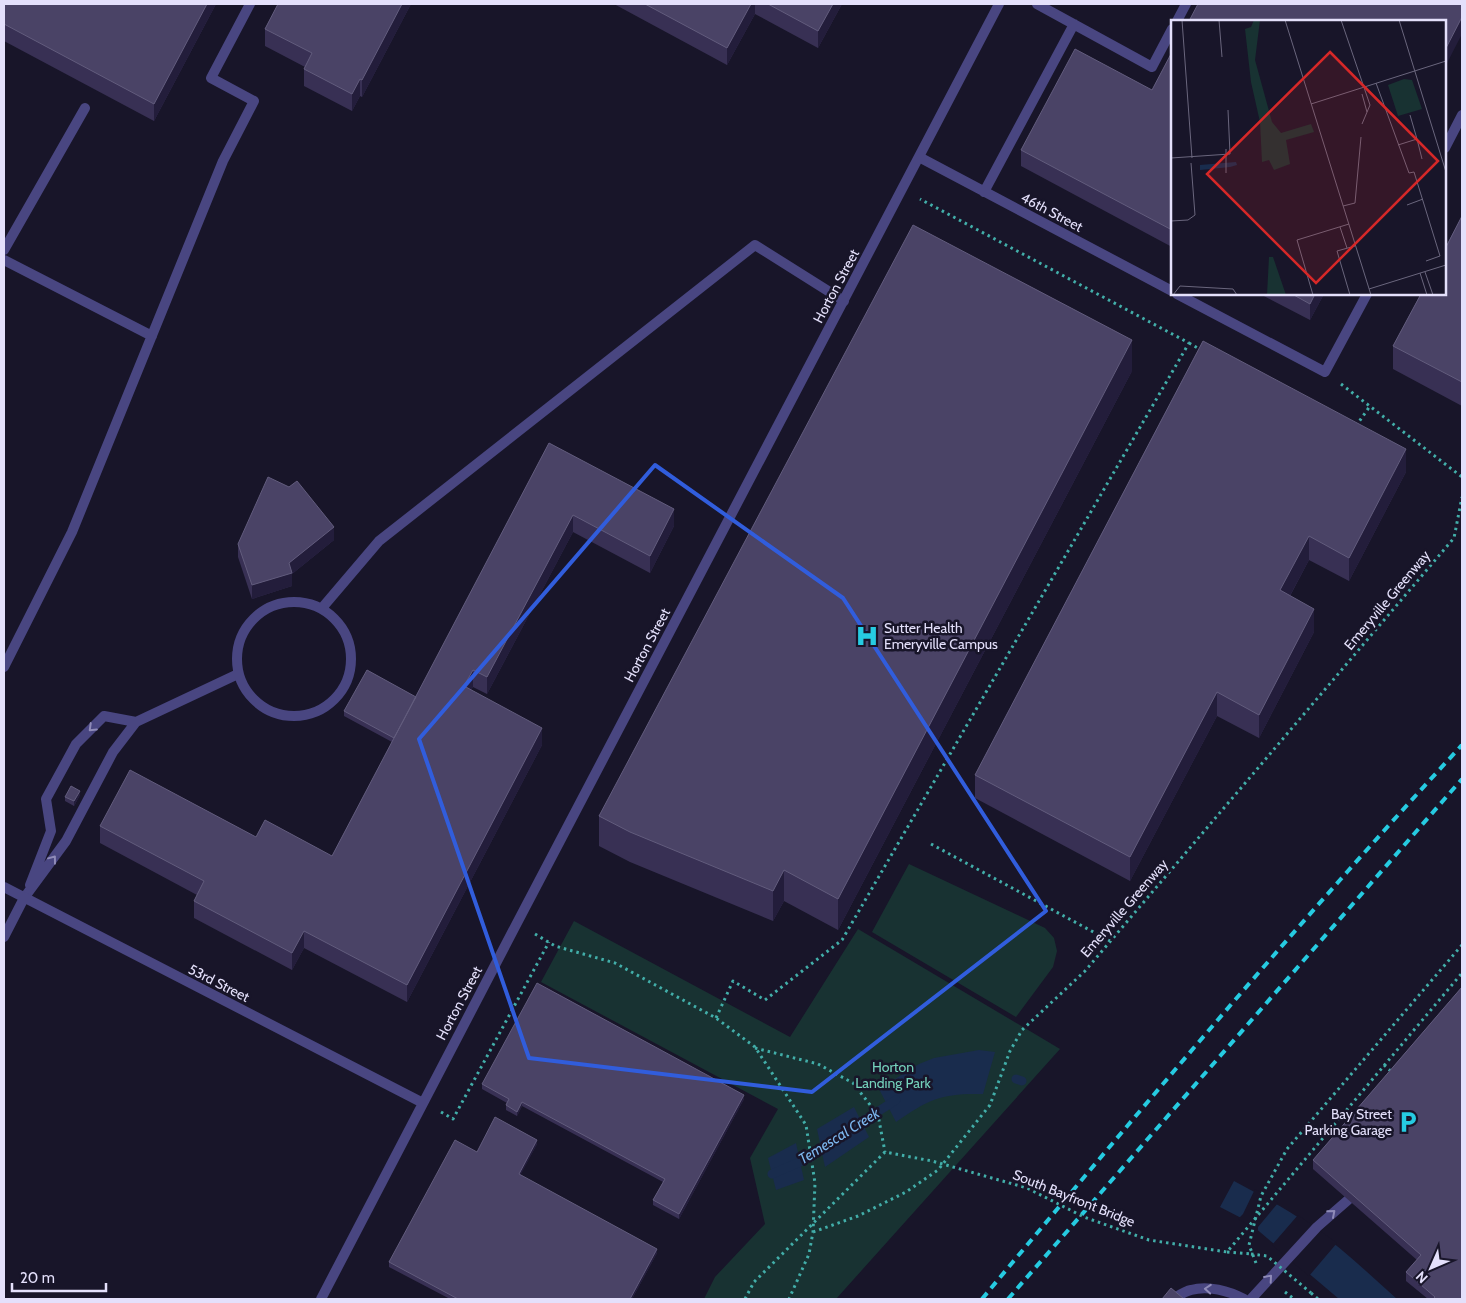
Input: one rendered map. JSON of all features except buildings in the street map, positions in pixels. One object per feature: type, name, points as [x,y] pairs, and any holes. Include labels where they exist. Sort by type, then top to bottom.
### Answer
[{"type":"street","points":[[4,667],[72,532],[223,161],[254,101],[211,78],[250,4]]},
{"type":"street","name":"Horton Street","points":[[321,1299],[999,4]]},
{"type":"street","points":[[1037,4],[1152,67],[1171,31]]},
{"type":"street","points":[[1177,20],[1186,4]]},
{"type":"street","points":[[984,192],[1074,24]]},
{"type":"street","points":[[4,250],[85,108]]},
{"type":"street","points":[[1446,146],[1462,115]]},
{"type":"street","name":"46th Street","points":[[919,157],[1171,290]]},
{"type":"street","points":[[322,608],[379,541],[755,245],[844,300]]},
{"type":"street","points":[[4,260],[152,336]]},
{"type":"street","points":[[1179,295],[1325,372],[1365,295]]},
{"type":"street","points":[[300,601],[322,608],[339,623],[350,643],[352,666],[345,687],[330,704],[310,714],[287,716],[266,709],[248,695],[238,674],[236,652],[243,630],[258,613],[278,603],[300,601]]},
{"type":"street","points":[[24,898],[66,841],[113,752],[136,722],[238,674]]},
{"type":"street","points":[[4,937],[24,898],[51,831],[46,799],[76,744],[104,716],[136,722]]},
{"type":"street","name":"53rd Street","points":[[4,887],[422,1103]]},
{"type":"street","points":[[1251,1299],[1317,1227],[1348,1200]]},
{"type":"street","points":[[1173,1299],[1189,1290],[1209,1288],[1244,1299]]},
{"type":"path","points":[[902,189],[934,208],[1206,352]]},
{"type":"path","points":[[716,1018],[733,981],[765,1000],[842,940],[1188,343]]},
{"type":"path","points":[[1325,372],[1462,477]]},
{"type":"path","points":[[1353,430],[1370,406]]},
{"type":"path","name":"Emeryville Greenway","points":[[813,1232],[858,1216],[906,1192],[938,1170],[990,1105],[1010,1051],[1022,1030],[1085,971],[1454,538],[1462,497]]},
{"type":"path","points":[[930,844],[1110,941]]},
{"type":"path","points":[[517,923],[555,946],[615,963],[716,1018],[755,1047],[806,1125],[815,1183],[813,1232],[809,1254],[789,1299]]},
{"type":"path","points":[[422,1103],[453,1119],[549,942]]},
{"type":"path","points":[[1249,1245],[1261,1196],[1287,1149],[1462,945]]},
{"type":"path","points":[[1227,1252],[1462,973]]},
{"type":"path","points":[[745,1299],[754,1282],[885,1152],[878,1115],[854,1083],[818,1064],[755,1047]]},
{"type":"path","points":[[1384,1065],[1394,1075]]},
{"type":"path","points":[[1384,1065],[1398,1078]]},
{"type":"path","name":"South Bayfront Bridge","points":[[885,1152],[932,1162],[1027,1188],[1084,1217],[1149,1240],[1267,1256],[1318,1299]]},
{"type":"highlighted area","points":[[655,465],[843,598],[1046,911],[812,1092],[529,1058],[419,739]]},
{"type":"green space","points":[[909,864],[1045,928],[1054,938],[1057,951],[1053,967],[1016,1017],[872,932]]},
{"type":"green space","name":"Horton Landing Park","points":[[574,921],[790,1037],[858,929],[1060,1049],[836,1299],[704,1299],[715,1277],[765,1224],[750,1158],[778,1109],[541,982]]},
{"type":"water","points":[[979,1050],[995,1052],[983,1094],[946,1096],[927,1103],[896,1122],[879,1089],[919,1064],[934,1058]]},
{"type":"water","points":[[854,1107],[869,1137],[825,1167],[817,1129]]},
{"type":"water","points":[[796,1143],[804,1180],[776,1190],[768,1158]]},
{"type":"water","points":[[1234,1181],[1311,1226],[1344,1252],[1397,1299],[1339,1299],[1247,1221],[1220,1207]]},
{"type":"pier","points":[[1255,1189],[1278,1203],[1258,1227],[1258,1234],[1238,1219],[1243,1214]]},
{"type":"pier","points":[[1298,1215],[1337,1243],[1309,1276],[1272,1245]]},
{"type":"waterway","name":"Temescal Creek","points":[[1016,1079],[1022,1081]]},
{"type":"waterway","name":"Temescal Creek","points":[[852,1128],[896,1100]]},
{"type":"waterway","name":"Temescal Creek","points":[[772,1174],[800,1162],[831,1142]]},
{"type":"railway","points":[[982,1299],[1218,1019],[1462,745]]},
{"type":"railway","points":[[1008,1299],[1462,779]]},
{"type":"place","name":"Sutter Health Emeryville Campus","points":[[867,636]]},
{"type":"place","name":"Bay Street Parking Garage","points":[[1408,1122]]}]
